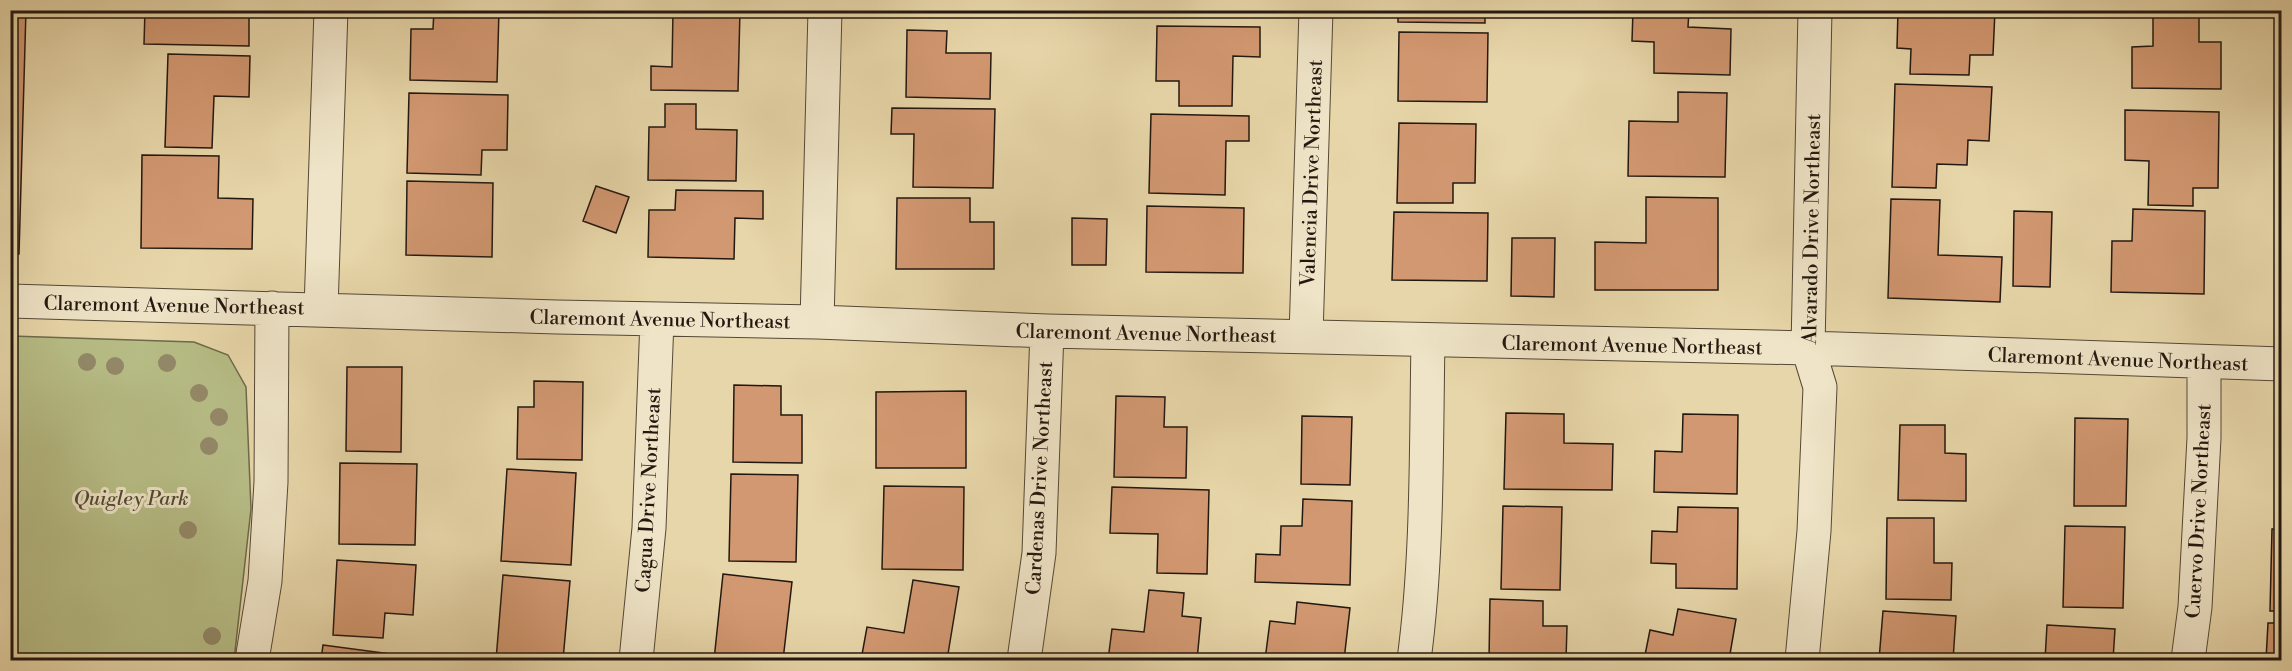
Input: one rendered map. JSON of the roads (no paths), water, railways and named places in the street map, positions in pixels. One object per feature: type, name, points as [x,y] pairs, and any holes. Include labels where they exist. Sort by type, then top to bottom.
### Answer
[{"type":"street","points":[[321,309],[331,10]]},
{"type":"street","points":[[817,322],[825,10]]},
{"type":"street","name":"Valencia Drive Northeast","points":[[1306,336],[1316,10]]},
{"type":"street","name":"Alvarado Drive Northeast","points":[[1802,660],[1814,531],[1820,387],[1808,348],[1815,10]]},
{"type":"street","name":"Claremont Avenue Northeast","points":[[10,301],[657,320],[817,322],[1047,331],[1808,348],[2282,364]]},
{"type":"street","points":[[252,660],[265,581],[271,482],[272,308]]},
{"type":"street","name":"Cagua Drive Northeast","points":[[636,660],[649,528],[657,320]]},
{"type":"street","name":"Cardenas Drive Northeast","points":[[1024,660],[1039,553],[1047,331]]},
{"type":"street","points":[[1414,660],[1422,561],[1428,422],[1428,340]]},
{"type":"street","name":"Cuervo Drive Northeast","points":[[2188,660],[2194,607],[2204,438],[2204,362]]},
{"type":"park label","name":"Quigley Park","points":[[131,498]]}]
